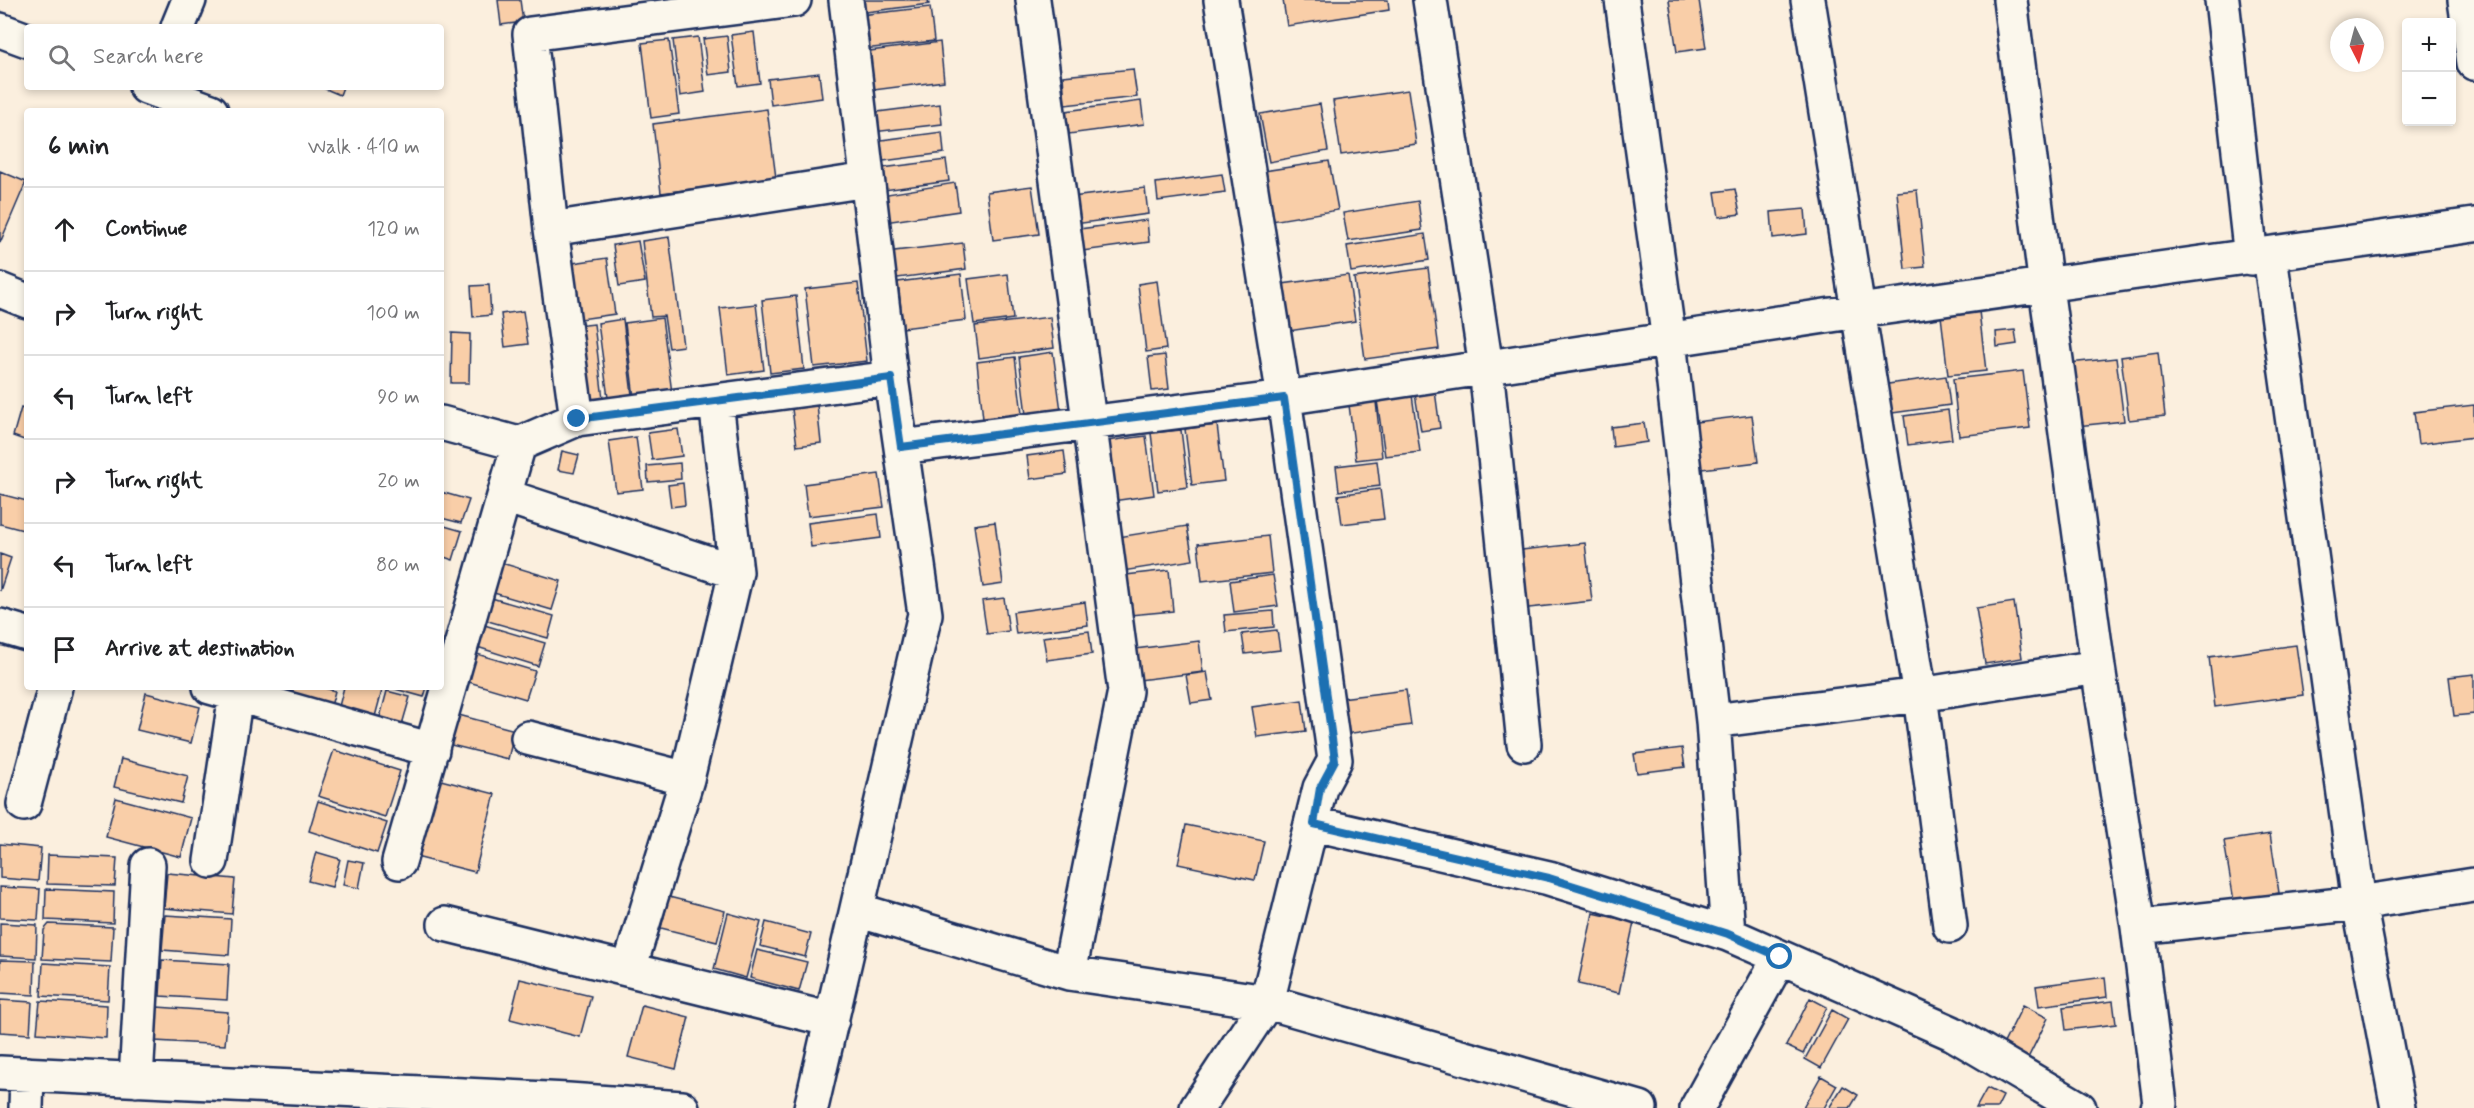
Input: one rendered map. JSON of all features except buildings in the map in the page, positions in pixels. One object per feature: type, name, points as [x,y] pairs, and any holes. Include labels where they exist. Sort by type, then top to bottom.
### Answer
[{"type":"street","points":[[179,24],[189,0]]},
{"type":"street","points":[[577,419],[551,229],[530,34],[794,0]]},
{"type":"street","points":[[811,1108],[925,614],[891,378],[846,0]]},
{"type":"street","points":[[1033,0],[1125,691],[1068,973]]},
{"type":"street","points":[[1197,1108],[1267,1002],[1314,824],[1320,788],[1335,760],[1284,398],[1221,0]]},
{"type":"street","points":[[1430,0],[1486,367],[1524,744]]},
{"type":"street","points":[[1622,0],[1669,341],[1713,721],[1728,934]]},
{"type":"street","points":[[1808,0],[1920,695],[1950,926]]},
{"type":"street","points":[[2010,0],[2046,287],[2098,667],[2138,927],[2160,1104],[2158,1108]]},
{"type":"street","points":[[2222,0],[2359,903],[2398,1108]]},
{"type":"street","points":[[2465,0],[2474,63]]},
{"type":"street","points":[[0,30],[24,39]]},
{"type":"street","points":[[149,94],[200,108]]},
{"type":"street","points":[[551,229],[867,180]]},
{"type":"street","points":[[901,447],[1089,425],[1284,398],[1858,311],[2046,287],[2474,225]]},
{"type":"street","points":[[0,290],[24,300]]},
{"type":"street","points":[[444,424],[519,444],[577,419],[891,378]]},
{"type":"street","points":[[629,969],[687,779],[736,572],[716,402]]},
{"type":"street","points":[[399,862],[519,444]]},
{"type":"street","points":[[505,496],[736,572]]},
{"type":"street","points":[[0,626],[24,633]]},
{"type":"street","points":[[1713,721],[1920,695],[2098,667]]},
{"type":"street","points":[[24,804],[55,690]]},
{"type":"street","points":[[211,861],[227,690]]},
{"type":"street","points":[[230,690],[432,750]]},
{"type":"street","points":[[528,738],[687,779]]},
{"type":"street","points":[[1314,824],[1549,878],[1728,934],[1952,1033],[2079,1108]]},
{"type":"street","points":[[136,1080],[148,865]]},
{"type":"street","points":[[2138,927],[2359,903],[2474,885]]},
{"type":"street","points":[[857,910],[1068,973],[1267,1002],[1640,1108]]},
{"type":"street","points":[[445,924],[832,1020]]},
{"type":"street","points":[[1697,1108],[1780,957]]},
{"type":"street","points":[[26,1108],[14,1074],[567,1104],[682,1108]]},
{"type":"route","points":[[577,419],[891,378],[901,447],[1089,425],[1284,398],[1335,760],[1320,788],[1314,824],[1549,878],[1728,934],[1780,957]]}]
